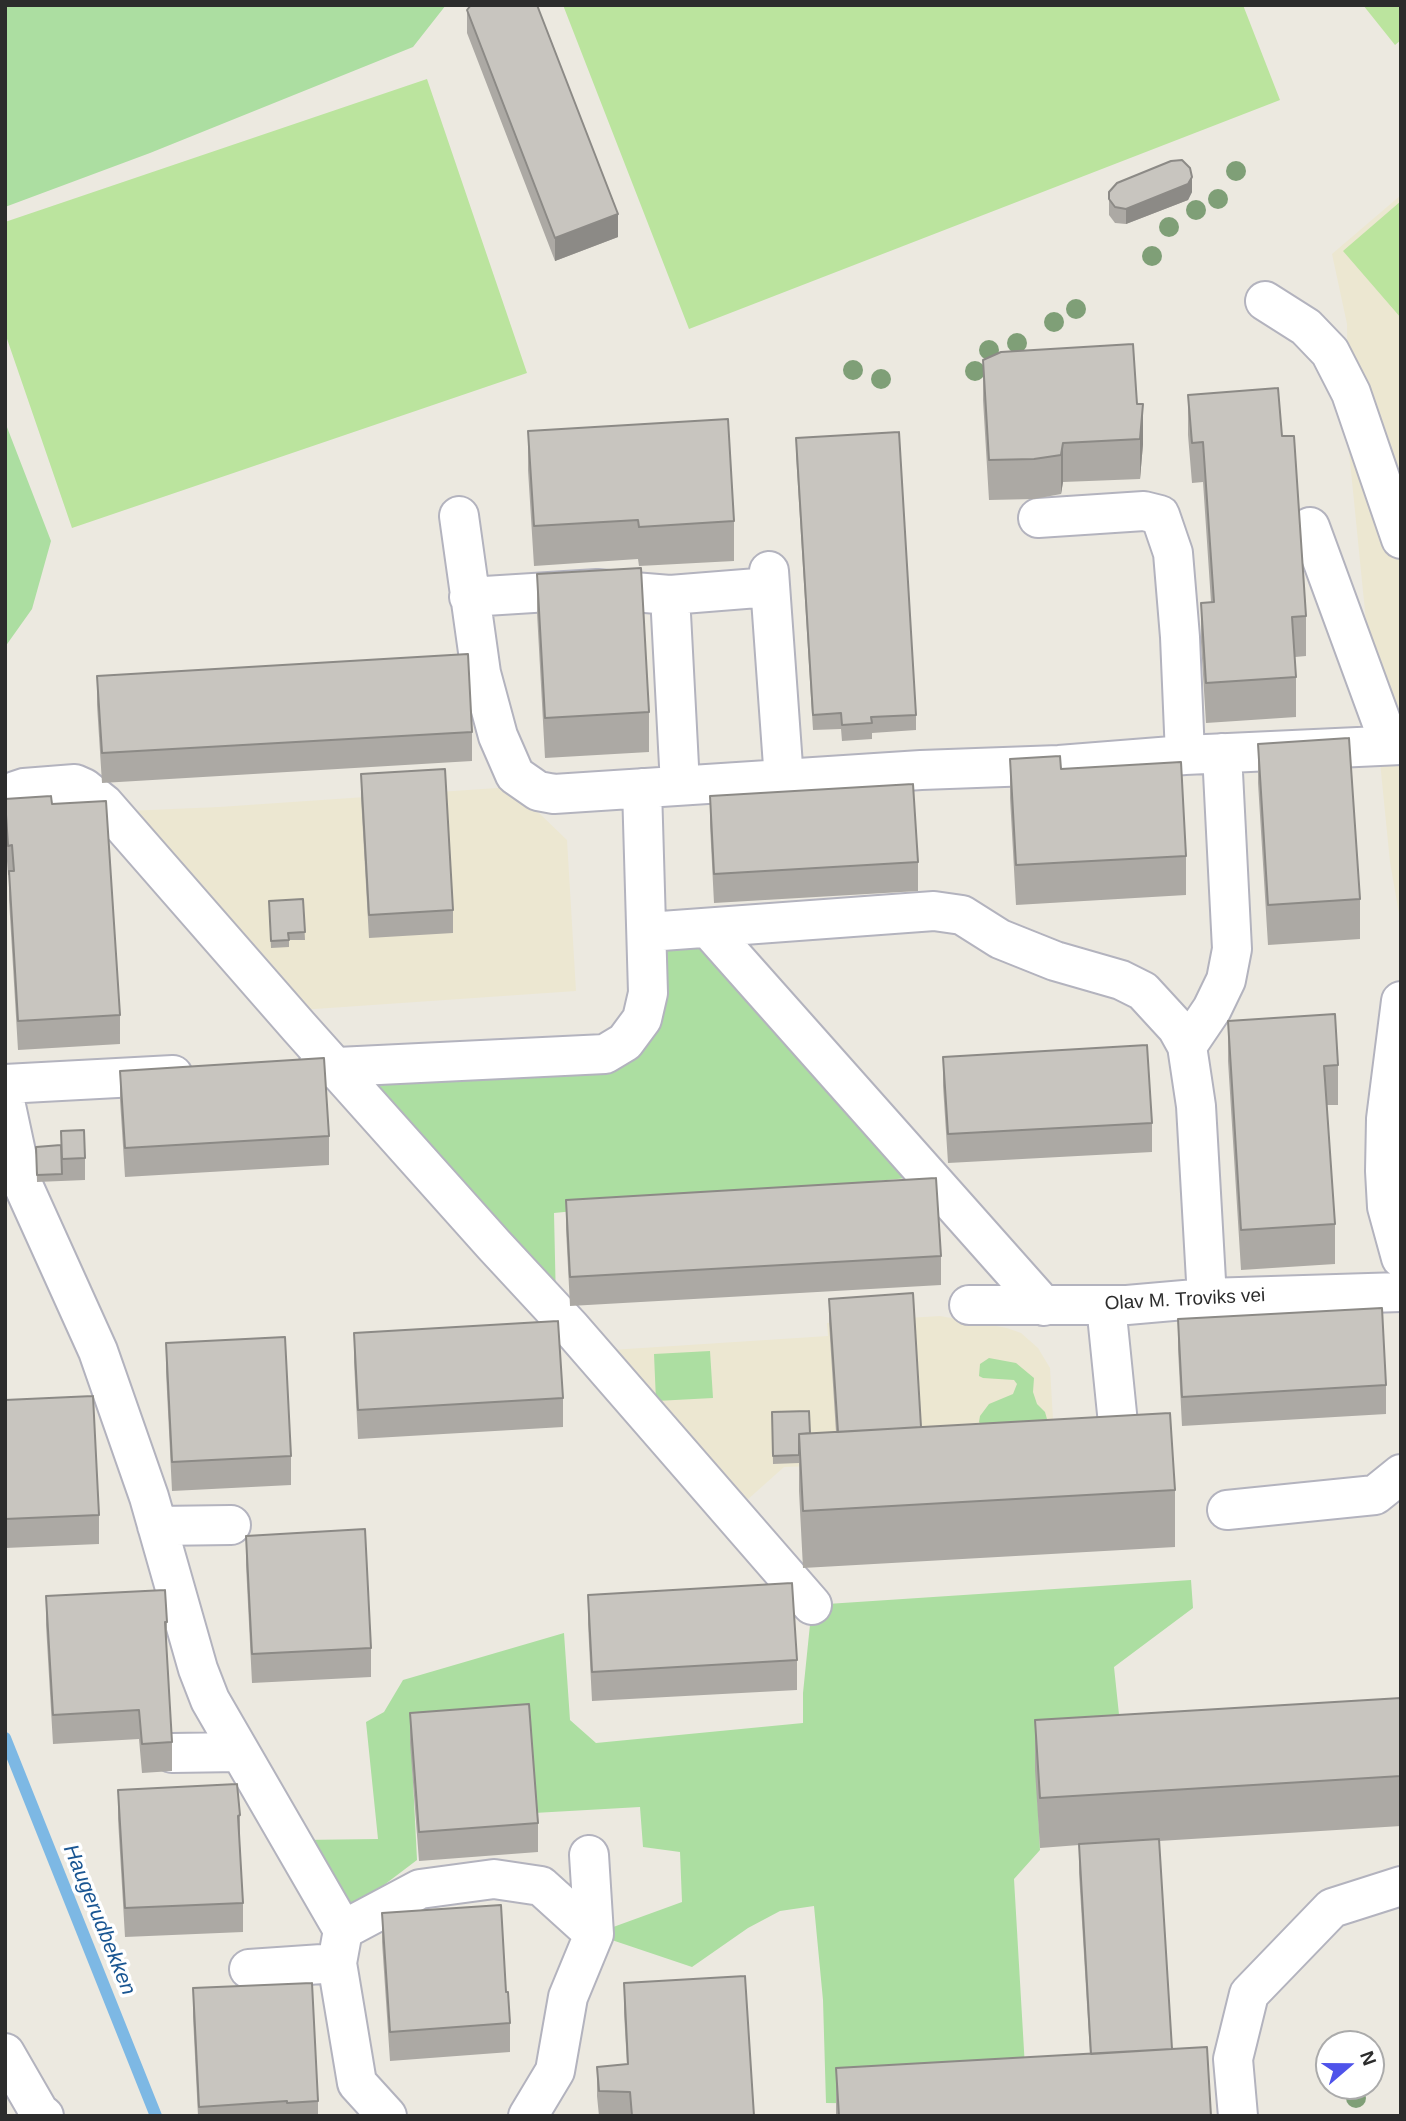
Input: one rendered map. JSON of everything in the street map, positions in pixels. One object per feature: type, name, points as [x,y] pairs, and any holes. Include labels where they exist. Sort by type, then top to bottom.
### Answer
[{"type":"street","points":[[1265,301],[1306,327],[1329,352],[1351,393],[1401,539]]},
{"type":"street","points":[[1038,517],[1144,511],[1160,515],[1173,553],[1185,755]]},
{"type":"street","points":[[459,516],[481,673],[498,736],[515,775],[538,791],[554,794],[921,770],[1059,765],[1185,755],[1395,745],[1310,527]]},
{"type":"street","points":[[469,597],[597,589],[670,594],[769,579],[784,780]]},
{"type":"street","points":[[670,594],[680,785]]},
{"type":"street","points":[[1187,1046],[1226,980],[1232,949],[1222,753]]},
{"type":"street","points":[[5,800],[15,791],[24,788],[75,784],[104,804],[335,1067],[571,1328],[812,1605]]},
{"type":"street","points":[[280,1070],[605,1054],[625,1042],[642,1019],[648,993],[642,788]]},
{"type":"street","points":[[648,932],[934,912],[962,915],[1000,939],[1055,961],[1121,980],[1143,991],[1177,1028],[1187,1046],[1196,1106],[1207,1298]]},
{"type":"street","points":[[708,928],[1044,1306]]},
{"type":"street","points":[[1401,1001],[1386,1119],[1385,1171],[1387,1207],[1401,1258]]},
{"type":"street","points":[[5,1084],[211,1073]]},
{"type":"street","points":[[5,1101],[23,1185],[98,1351],[149,1496],[198,1669],[221,1722],[240,1752],[340,1947],[357,2082],[387,2116]]},
{"type":"street","name":"Olav M. Troviks vei","points":[[969,1305],[1106,1305],[1207,1298],[1401,1292]]},
{"type":"street","points":[[1106,1305],[1121,1453]]},
{"type":"street","points":[[1227,1510],[1375,1495],[1401,1474]]},
{"type":"street","points":[[157,1526],[231,1525]]},
{"type":"street","points":[[172,1753],[240,1752]]},
{"type":"street","points":[[528,2116],[555,2071],[568,1997],[594,1934],[589,1855]]},
{"type":"street","points":[[340,1947],[420,1889],[494,1879],[541,1886],[594,1934]]},
{"type":"street","points":[[1238,2116],[1233,2059],[1249,1994],[1332,1908],[1401,1886]]},
{"type":"street","points":[[249,1969],[419,1927]]},
{"type":"street","points":[[5,2053],[38,2114]]},
{"type":"shaded area","points":[[1401,195],[1401,925],[1390,862],[1348,441],[1347,324],[1332,254]]},
{"type":"shaded area","points":[[512,787],[567,840],[576,991],[300,1010],[126,811],[219,807]]},
{"type":"shaded area","points":[[940,1316],[1007,1328],[1021,1333],[1038,1348],[1050,1368],[1054,1437],[784,1467],[746,1501],[611,1350],[828,1336],[827,1323]]},
{"type":"green space","points":[[5,5],[446,5],[413,47],[150,153],[5,207]]},
{"type":"green space","points":[[563,5],[1243,5],[1280,100],[689,329]]},
{"type":"green space","points":[[1363,5],[1401,5],[1401,40],[1395,45]]},
{"type":"green space","points":[[427,79],[527,373],[72,528],[5,333],[5,222]]},
{"type":"green space","points":[[1401,201],[1401,318],[1343,251]]},
{"type":"green space","points":[[5,422],[51,541],[32,609],[5,647]]},
{"type":"green space","points":[[696,935],[917,1177],[554,1213],[556,1304],[363,1076],[604,1062],[659,938]]},
{"type":"green space","points":[[710,1351],[713,1398],[656,1401],[654,1354]]},
{"type":"green space","points":[[989,1358],[1016,1363],[1034,1378],[1033,1392],[1037,1404],[1045,1412],[1049,1426],[983,1428],[979,1422],[980,1416],[989,1404],[1013,1394],[1017,1384],[1014,1380],[979,1376],[980,1364]]},
{"type":"green space","points":[[1191,1580],[1193,1608],[1114,1667],[1124,1762],[1036,1768],[1040,1850],[1014,1879],[1027,2102],[826,2103],[823,2000],[814,1906],[780,1911],[748,1928],[692,1967],[594,1934],[682,1902],[680,1852],[643,1847],[640,1807],[534,1813],[411,1741],[417,1860],[347,1913],[301,1840],[378,1839],[366,1722],[384,1712],[403,1680],[564,1633],[570,1720],[596,1743],[803,1723],[803,1693],[812,1605]]},
{"type":"building","points":[[471,5],[537,5],[618,214],[555,238],[467,10]]},
{"type":"building","points":[[1182,160],[1190,168],[1192,177],[1188,184],[1126,209],[1115,207],[1109,199],[1109,192],[1117,183],[1171,161]]},
{"type":"building","points":[[1133,344],[1137,404],[1143,404],[1140,439],[1063,443],[1061,455],[1034,459],[989,460],[983,360],[1001,352]]},
{"type":"building","points":[[1278,388],[1282,436],[1294,436],[1306,616],[1292,617],[1296,677],[1206,683],[1201,603],[1214,602],[1203,442],[1192,443],[1188,395]]},
{"type":"building","points":[[728,419],[734,521],[639,527],[638,520],[534,526],[528,431]]},
{"type":"building","points":[[899,432],[916,715],[871,717],[872,723],[842,725],[841,713],[813,715],[796,438]]},
{"type":"building","points":[[641,568],[649,712],[545,718],[537,574]]},
{"type":"building","points":[[468,654],[472,732],[102,753],[97,676]]},
{"type":"building","points":[[1349,738],[1360,899],[1268,905],[1258,744]]},
{"type":"building","points":[[1060,756],[1061,769],[1181,762],[1186,856],[1016,865],[1010,759]]},
{"type":"building","points":[[445,769],[453,910],[369,915],[361,774]]},
{"type":"building","points":[[913,784],[918,862],[714,874],[710,796]]},
{"type":"building","points":[[51,796],[52,804],[106,801],[120,1015],[18,1021],[9,871],[14,871],[12,845],[8,846],[5,799]]},
{"type":"building","points":[[303,899],[305,932],[288,933],[289,940],[271,941],[269,901]]},
{"type":"building","points":[[1335,1014],[1338,1065],[1324,1066],[1335,1224],[1241,1230],[1228,1021]]},
{"type":"building","points":[[1147,1045],[1152,1123],[948,1134],[943,1057]]},
{"type":"building","points":[[324,1058],[329,1136],[125,1148],[120,1071]]},
{"type":"building","points":[[84,1130],[85,1158],[62,1159],[61,1131]]},
{"type":"building","points":[[61,1145],[62,1174],[37,1175],[36,1147]]},
{"type":"building","points":[[936,1178],[941,1256],[570,1277],[566,1200]]},
{"type":"building","points":[[913,1293],[921,1427],[838,1432],[829,1299]]},
{"type":"building","points":[[1382,1308],[1386,1385],[1182,1397],[1178,1319]]},
{"type":"building","points":[[558,1321],[563,1398],[358,1410],[354,1333]]},
{"type":"building","points":[[285,1337],[291,1456],[172,1462],[166,1343]]},
{"type":"building","points":[[93,1396],[99,1515],[5,1519],[5,1400]]},
{"type":"building","points":[[809,1411],[810,1433],[799,1434],[799,1455],[773,1456],[772,1412]]},
{"type":"building","points":[[1170,1413],[1175,1490],[803,1511],[799,1434]]},
{"type":"building","points":[[365,1529],[371,1648],[252,1654],[246,1536]]},
{"type":"building","points":[[792,1583],[797,1660],[592,1672],[588,1595]]},
{"type":"building","points":[[165,1590],[172,1742],[142,1744],[139,1710],[53,1715],[46,1596]]},
{"type":"building","points":[[1401,1698],[1401,1776],[1040,1798],[1035,1720]]},
{"type":"building","points":[[529,1704],[538,1823],[419,1832],[410,1713]]},
{"type":"building","points":[[237,1784],[243,1903],[125,1908],[118,1790]]},
{"type":"building","points":[[1159,1839],[1172,2049],[1091,2054],[1079,1844]]},
{"type":"building","points":[[501,1905],[510,2023],[390,2032],[382,1913]]},
{"type":"building","points":[[745,1976],[754,2116],[632,2116],[630,2092],[599,2091],[597,2067],[628,2064],[624,1983]]},
{"type":"building","points":[[312,1983],[318,2101],[199,2107],[193,1988]]},
{"type":"building","points":[[1207,2047],[1211,2116],[839,2116],[836,2068]]},
{"type":"waterway","name":"Haugerudbekken","points":[[5,1738],[156,2116]]}]
